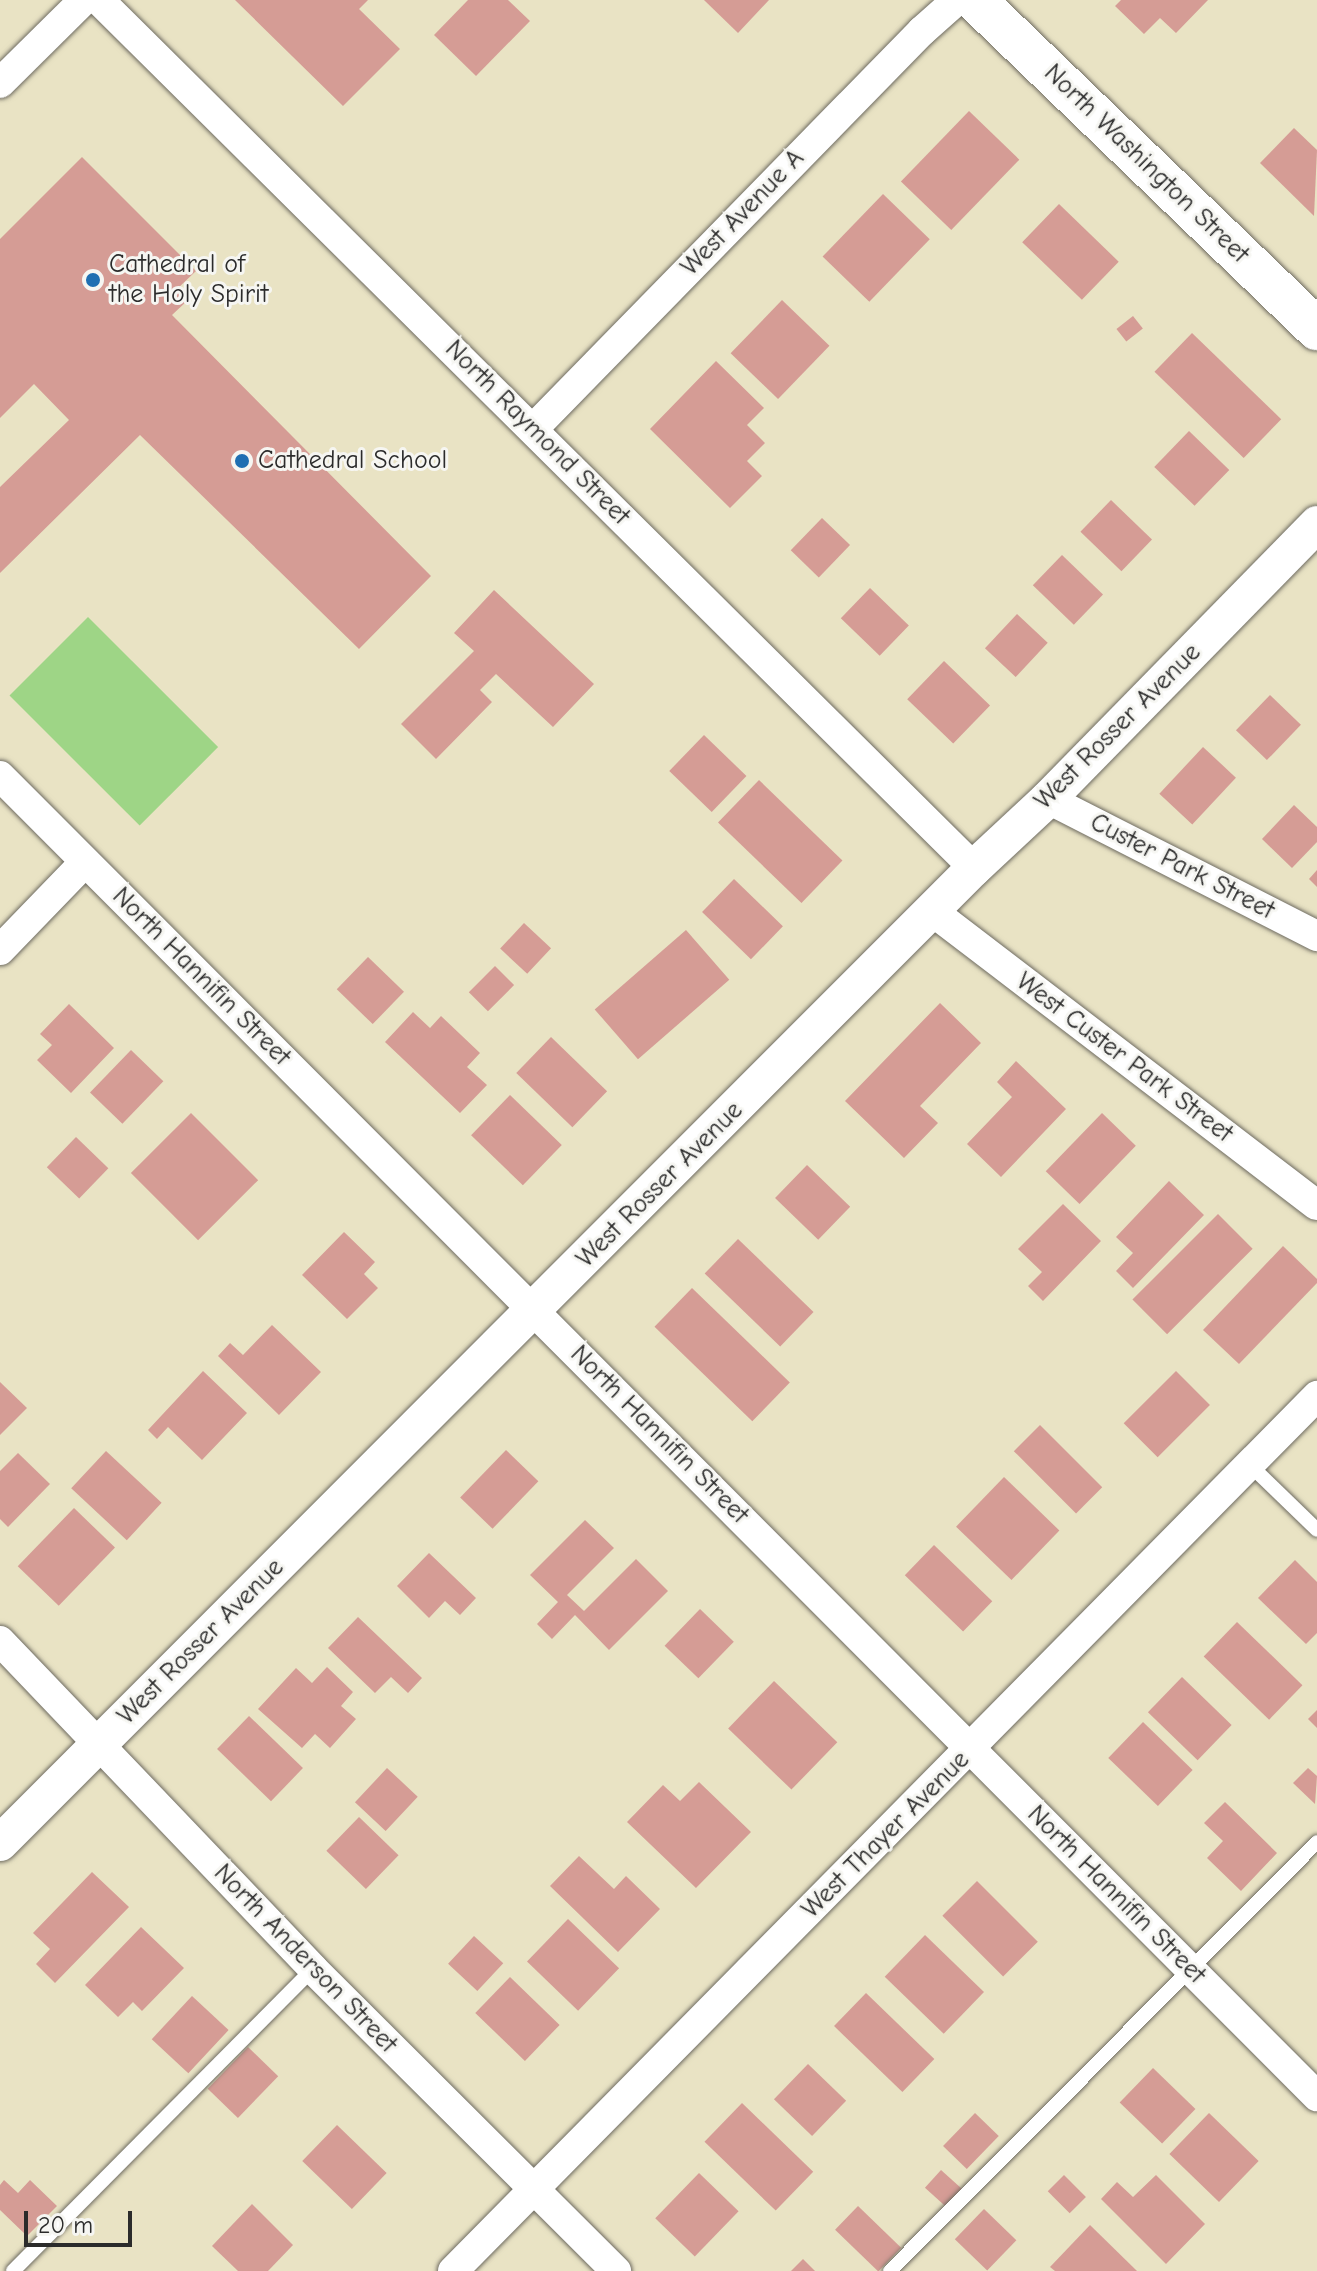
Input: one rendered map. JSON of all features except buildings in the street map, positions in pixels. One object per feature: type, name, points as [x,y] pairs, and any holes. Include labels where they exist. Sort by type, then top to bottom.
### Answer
[{"type":"main road","name":"North Washington Street","points":[[975,0],[1317,329]]},
{"type":"street","points":[[0,83],[84,0]]},
{"type":"street","name":"North Raymond Street","points":[[99,0],[974,868]]},
{"type":"street","name":"West Avenue A","points":[[533,429],[922,31],[957,0]]},
{"type":"street","name":"West Rosser Avenue","points":[[0,1843],[974,868],[1048,799],[1317,524]]},
{"type":"street","name":"North Hannifin Street","points":[[0,776],[1317,2096]]},
{"type":"street","name":"Custer Park Street","points":[[1048,799],[1317,936]]},
{"type":"street","points":[[0,950],[85,862]]},
{"type":"street","name":"West Custer Park Street","points":[[932,911],[1317,1205]]},
{"type":"street","name":"West Thayer Avenue","points":[[453,2271],[1317,1396]]},
{"type":"street","name":"North Anderson Street","points":[[0,1641],[313,1969],[616,2271]]},
{"type":"lane","points":[[1250,1465],[1317,1530]]},
{"type":"lane","points":[[890,2271],[1317,1842]]},
{"type":"lane","points":[[13,2271],[313,1969]]},
{"type":"green space","points":[[88,617],[218,747],[140,826],[10,695]]},
{"type":"place","name":"Cathedral of the Holy Spirit","points":[[93,280]]},
{"type":"place","name":"Cathedral School","points":[[242,461]]}]
